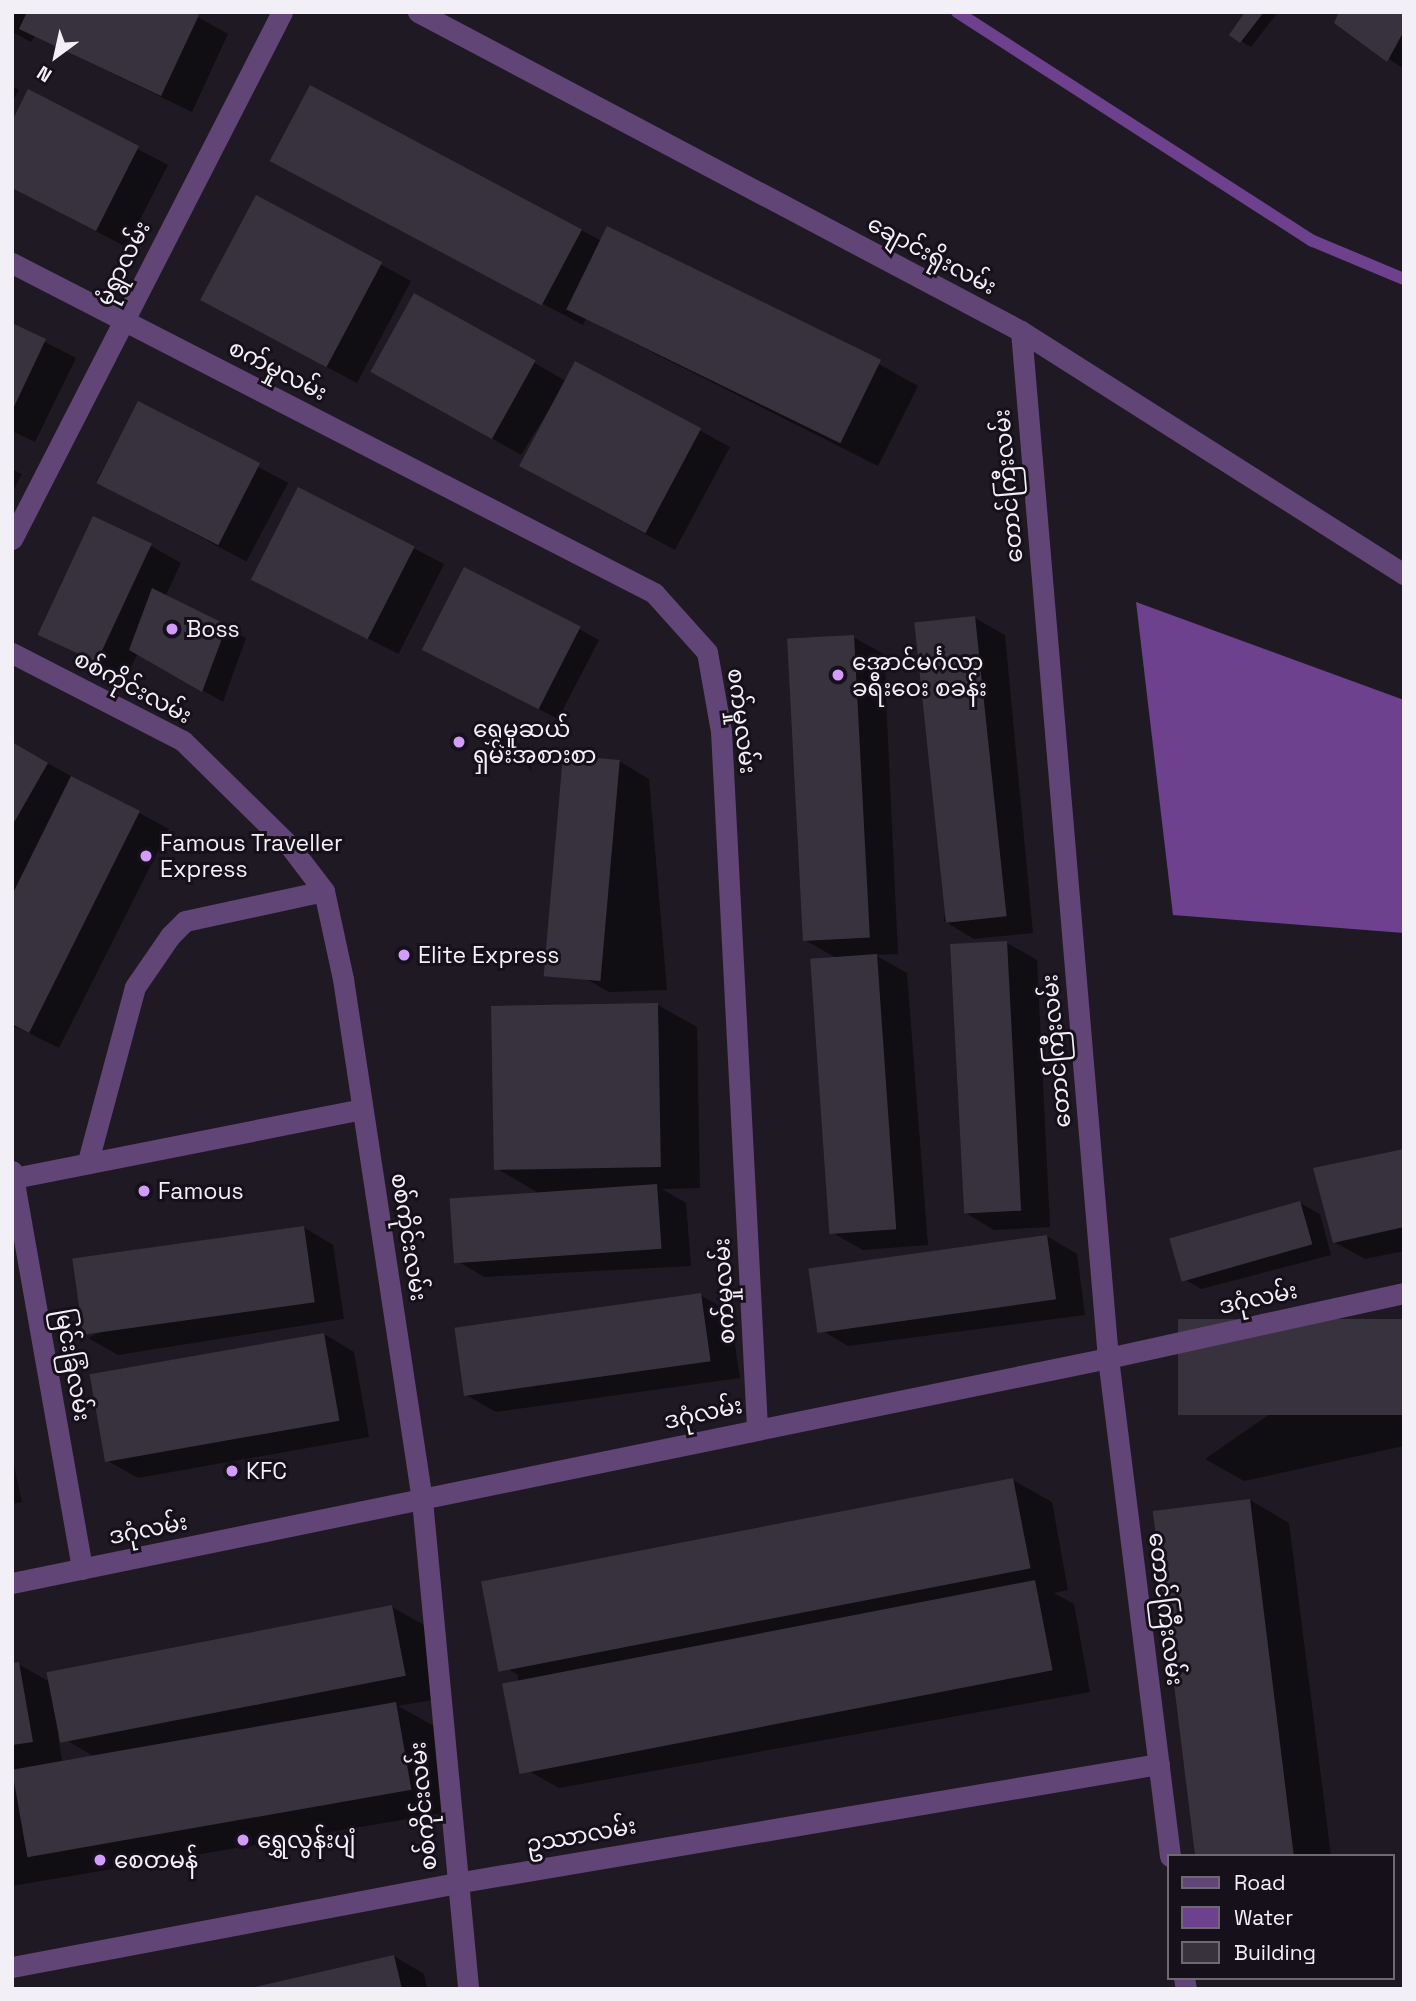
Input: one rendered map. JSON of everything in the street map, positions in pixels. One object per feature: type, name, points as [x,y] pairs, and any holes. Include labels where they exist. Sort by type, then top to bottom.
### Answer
[{"type":"lane","name":"မုံရွာလမ်း","points":[[12,539],[282,12]]},
{"type":"lane","name":"ချောင်းရိုးလမ်း","points":[[418,12],[1021,331],[1404,574]]},
{"type":"lane","name":"စက်မှုလမ်း","points":[[12,263],[654,593],[706,652],[721,731],[757,1428]]},
{"type":"lane","name":"တောင်ကြီးလမ်း","points":[[1021,331],[1108,1358],[1170,1854]]},
{"type":"lane","name":"စစ်ကိုင်းလမ်း","points":[[12,653],[183,741],[289,845],[324,891],[362,1109],[422,1500],[468,1989]]},
{"type":"lane","points":[[88,1161],[135,987],[170,936],[185,920],[324,891]]},
{"type":"lane","points":[[13,1174],[362,1109]]},
{"type":"lane","name":"မြင်းခြံလမ်း","points":[[13,1174],[82,1569]]},
{"type":"lane","name":"ဒဂုံလမ်း","points":[[12,1583],[1108,1358],[1404,1293]]},
{"type":"lane","name":"ဥဿာလမ်း","points":[[12,1967],[456,1883],[1159,1764]]},
{"type":"water","points":[[1136,602],[1404,700],[1404,933],[1173,915]]},
{"type":"building","points":[[27,12],[193,12],[199,15],[161,96],[19,29]]},
{"type":"building","points":[[1245,12],[1264,12],[1240,43],[1229,35]]},
{"type":"building","points":[[1339,12],[1404,12],[1404,31],[1387,62],[1334,23]]},
{"type":"building","points":[[310,85],[582,230],[542,306],[270,161]]},
{"type":"building","points":[[28,89],[139,146],[96,231],[12,188],[12,121]]},
{"type":"building","points":[[256,195],[382,262],[326,367],[200,300]]},
{"type":"building","points":[[607,226],[881,360],[840,443],[566,310]]},
{"type":"building","points":[[414,293],[536,360],[492,439],[370,372]]},
{"type":"building","points":[[12,323],[46,339],[12,411]]},
{"type":"building","points":[[575,361],[701,428],[645,533],[519,466]]},
{"type":"building","points":[[138,401],[260,463],[218,545],[96,483]]},
{"type":"building","points":[[298,487],[415,546],[368,639],[251,580]]},
{"type":"building","points":[[93,516],[152,543],[97,662],[38,635]]},
{"type":"building","points":[[464,567],[581,626],[539,709],[422,650]]},
{"type":"building","points":[[152,588],[227,625],[202,692],[129,650]]},
{"type":"building","points":[[975,616],[1007,916],[946,923],[914,622]]},
{"type":"building","points":[[854,635],[870,938],[803,941],[787,639]]},
{"type":"building","points":[[12,742],[48,763],[12,826]]},
{"type":"building","points":[[563,755],[620,760],[600,981],[544,976]]},
{"type":"building","points":[[71,776],[140,811],[29,1033],[12,1024],[12,895]]},
{"type":"building","points":[[1007,941],[1021,1211],[964,1214],[950,944]]},
{"type":"building","points":[[877,954],[896,1229],[829,1234],[810,959]]},
{"type":"building","points":[[658,1003],[661,1167],[494,1170],[491,1006]]},
{"type":"building","points":[[1404,1149],[1404,1227],[1333,1243],[1313,1168]]},
{"type":"building","points":[[657,1184],[662,1249],[454,1263],[450,1199]]},
{"type":"building","points":[[1300,1201],[1312,1244],[1182,1282],[1169,1238]]},
{"type":"building","points":[[304,1226],[315,1302],[83,1335],[72,1259]]},
{"type":"building","points":[[1047,1235],[1056,1299],[817,1333],[808,1269]]},
{"type":"building","points":[[701,1293],[711,1361],[464,1396],[454,1328]]},
{"type":"building","points":[[1178,1319],[1404,1319],[1404,1415],[1178,1415]]},
{"type":"building","points":[[324,1333],[339,1421],[105,1462],[90,1374]]},
{"type":"building","points":[[1013,1478],[1031,1568],[499,1672],[481,1581]]},
{"type":"building","points":[[1250,1499],[1294,1854],[1195,1854],[1153,1511]]},
{"type":"building","points":[[1035,1580],[1053,1670],[520,1774],[502,1684]]},
{"type":"building","points":[[392,1605],[406,1676],[60,1743],[46,1672]]},
{"type":"building","points":[[19,1662],[33,1742],[12,1745],[12,1663]]},
{"type":"building","points":[[396,1702],[411,1790],[27,1857],[12,1770]]},
{"type":"building","points":[[394,1955],[402,1989],[251,1989],[251,1988]]},
{"type":"waterway","points":[[957,12],[1313,241],[1404,279]]},
{"type":"place","name":"Boss","points":[[172,629]]},
{"type":"place","name":"အောင်မင်္ဂလာ ခရီးဝေး စခန်း","points":[[838,675]]},
{"type":"place","name":"ရွှေမူဆယ် ရှမ်းအစားစာ","points":[[459,742]]},
{"type":"place","name":"Famous Traveller Express","points":[[146,856]]},
{"type":"place","name":"Elite Express","points":[[404,955]]},
{"type":"place","name":"Famous","points":[[144,1191]]},
{"type":"place","name":"KFC","points":[[232,1471]]},
{"type":"place","name":"ရွှေလွန်းပျံ","points":[[243,1840]]},
{"type":"place","name":"စေတမန်","points":[[100,1860]]}]
